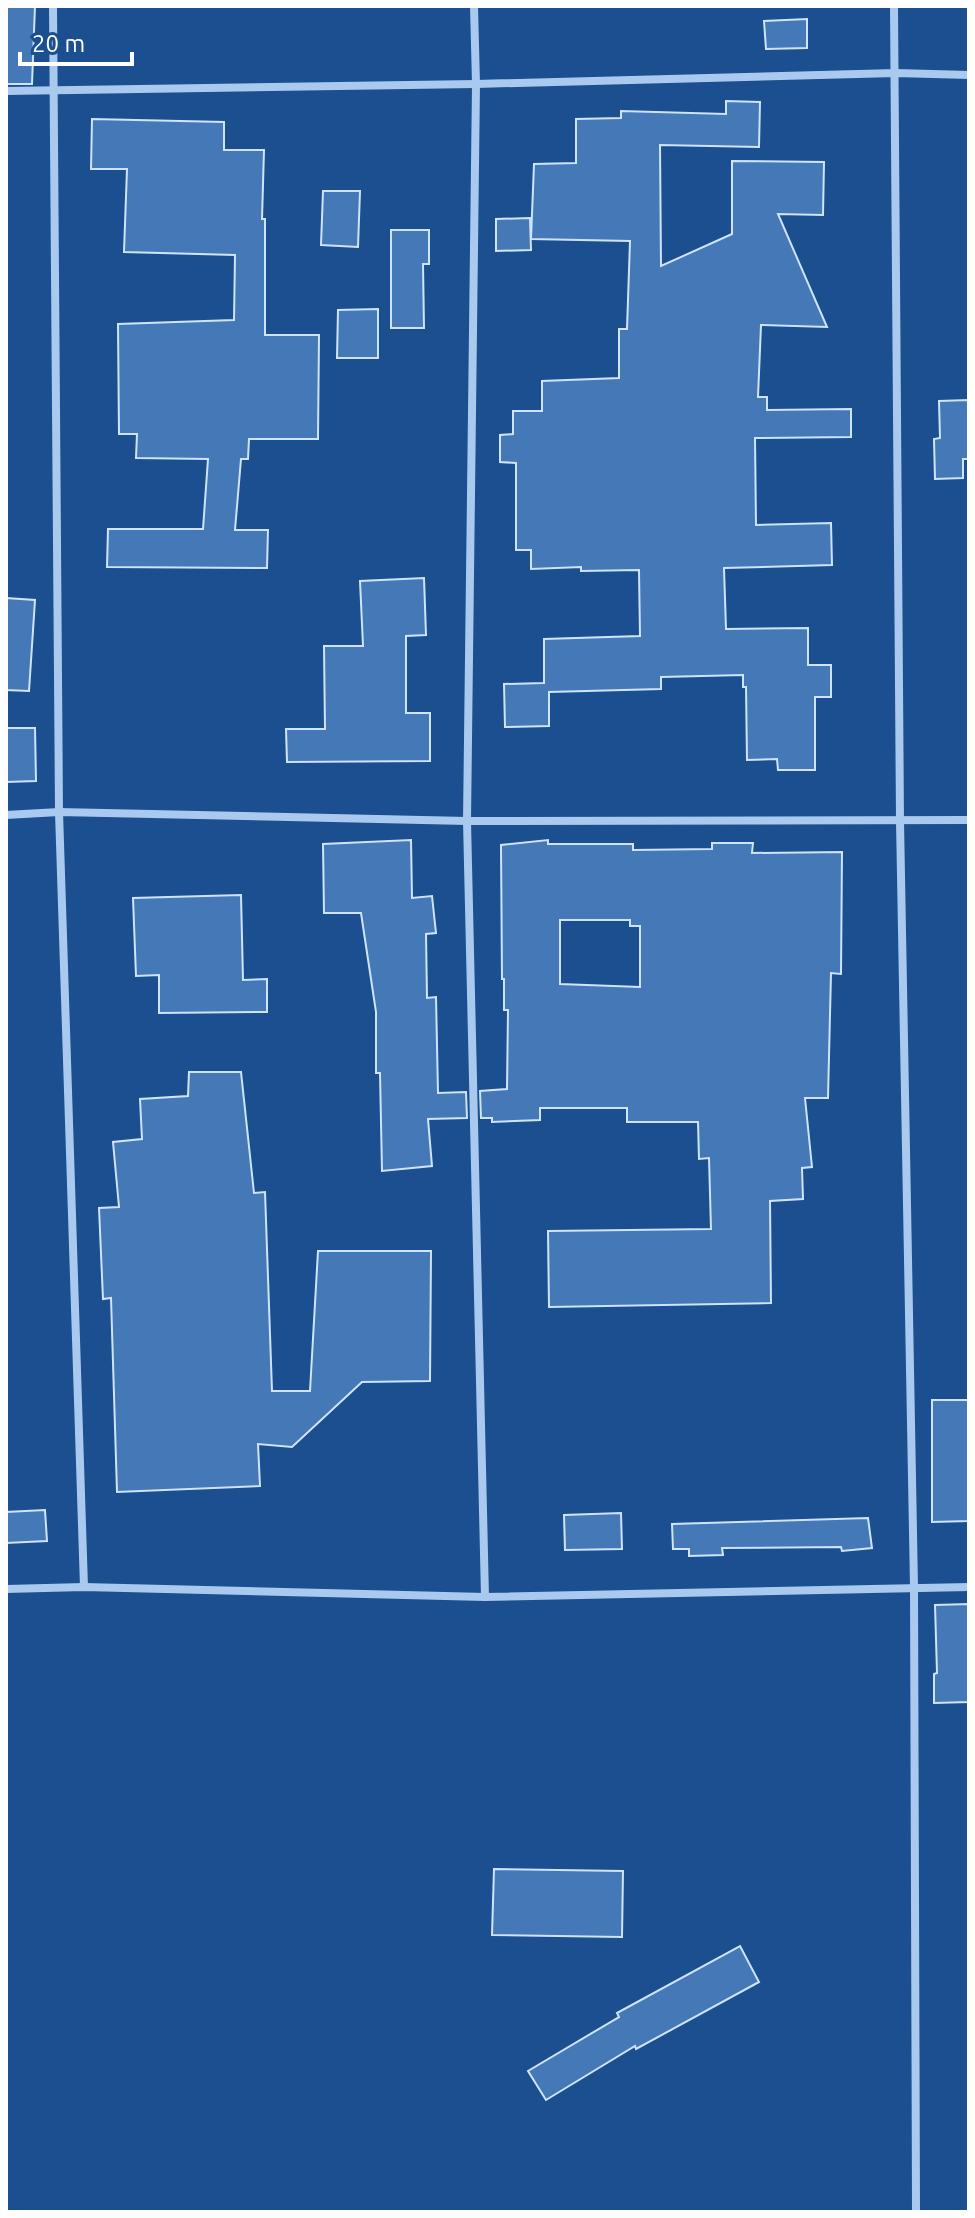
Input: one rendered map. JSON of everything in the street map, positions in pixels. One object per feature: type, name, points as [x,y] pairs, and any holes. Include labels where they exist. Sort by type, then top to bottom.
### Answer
[{"type":"street","points":[[53,6],[59,812],[84,1587]]},
{"type":"street","points":[[474,6],[476,84],[467,821],[485,1597]]},
{"type":"street","points":[[894,6],[900,821],[914,1587],[916,2212]]},
{"type":"street","points":[[6,91],[476,84],[896,73],[969,75]]},
{"type":"street","points":[[6,815],[59,812],[467,821],[969,820]]},
{"type":"street","points":[[6,1589],[84,1587],[485,1597],[969,1587]]},
{"type":"building","points":[[6,6],[35,6],[32,84],[6,84]]},
{"type":"building","points":[[807,19],[807,48],[766,49],[764,21]]},
{"type":"building","points":[[726,101],[760,102],[759,147],[660,145],[661,266],[732,234],[732,161],[824,162],[823,215],[778,214],[827,327],[761,325],[758,397],[767,397],[767,410],[851,409],[851,437],[755,438],[756,525],[831,523],[832,565],[724,568],[726,629],[808,628],[808,665],[831,665],[831,697],[815,697],[815,770],[778,770],[777,759],[747,760],[746,687],[743,687],[743,675],[661,677],[661,689],[549,692],[549,726],[505,727],[504,684],[544,683],[544,639],[640,636],[639,570],[581,571],[581,567],[531,569],[531,550],[516,550],[516,463],[500,462],[500,435],[513,434],[513,411],[542,411],[542,381],[619,378],[619,329],[627,329],[630,241],[531,239],[534,164],[576,163],[576,119],[621,118],[621,111],[726,114]]},
{"type":"building","points":[[92,119],[224,122],[224,150],[264,150],[265,335],[319,335],[318,439],[249,439],[248,459],[241,459],[235,530],[268,530],[267,568],[107,567],[108,529],[203,529],[208,459],[136,458],[137,434],[119,434],[118,324],[234,320],[235,255],[124,252],[127,169],[91,169]]},
{"type":"building","points":[[323,191],[360,191],[358,247],[321,245]]},
{"type":"building","points":[[530,218],[531,250],[496,251],[496,219]]},
{"type":"building","points":[[391,230],[429,230],[429,264],[423,264],[424,328],[391,328]]},
{"type":"building","points":[[378,309],[378,358],[337,358],[338,310]]},
{"type":"building","points":[[969,400],[969,459],[963,459],[963,478],[935,479],[934,439],[940,438],[939,401]]},
{"type":"building","points":[[424,578],[426,635],[406,636],[406,713],[430,713],[430,761],[287,762],[286,729],[325,729],[324,646],[363,646],[360,581]]},
{"type":"building","points":[[6,598],[35,600],[29,691],[6,690]]},
{"type":"building","points":[[6,728],[35,728],[36,781],[6,782]]},
{"type":"building","points":[[411,840],[412,898],[432,896],[436,933],[426,934],[427,998],[436,997],[438,1093],[466,1092],[467,1118],[428,1119],[432,1166],[382,1171],[376,1012],[361,913],[324,913],[323,844]]},
{"type":"building","points":[[548,840],[548,844],[633,844],[633,850],[712,849],[712,843],[753,843],[752,853],[842,852],[841,974],[831,973],[828,1098],[805,1098],[812,1167],[802,1168],[803,1199],[770,1201],[771,1303],[549,1307],[548,1231],[711,1229],[709,1158],[699,1159],[698,1122],[627,1122],[627,1108],[540,1108],[540,1120],[492,1122],[492,1118],[481,1118],[480,1091],[507,1089],[508,1010],[504,1010],[502,979],[501,845]],"holes":[[[560,920],[630,920],[630,926],[640,926],[640,987],[560,984]]]},
{"type":"building","points":[[241,895],[243,980],[267,979],[267,1012],[159,1013],[159,975],[136,976],[133,898]]},
{"type":"building","points":[[189,1072],[241,1072],[254,1193],[265,1192],[272,1391],[310,1391],[318,1251],[431,1251],[430,1381],[362,1382],[292,1447],[258,1444],[260,1486],[117,1492],[111,1298],[103,1299],[99,1208],[119,1207],[113,1142],[142,1139],[140,1099],[188,1096]]},
{"type":"building","points":[[932,1400],[969,1400],[969,1521],[932,1522]]},
{"type":"building","points":[[45,1510],[47,1541],[6,1543],[6,1512]]},
{"type":"building","points":[[621,1513],[622,1549],[565,1550],[564,1515]]},
{"type":"building","points":[[868,1518],[872,1548],[842,1551],[841,1547],[722,1548],[723,1555],[689,1556],[689,1549],[673,1549],[672,1524]]},
{"type":"building","points":[[969,1604],[969,1702],[934,1703],[934,1674],[937,1673],[935,1605]]},
{"type":"building","points":[[494,1869],[623,1871],[622,1937],[492,1935]]},
{"type":"building","points":[[740,1946],[759,1982],[636,2049],[635,2046],[546,2100],[528,2071],[619,2017],[617,2013]]}]
